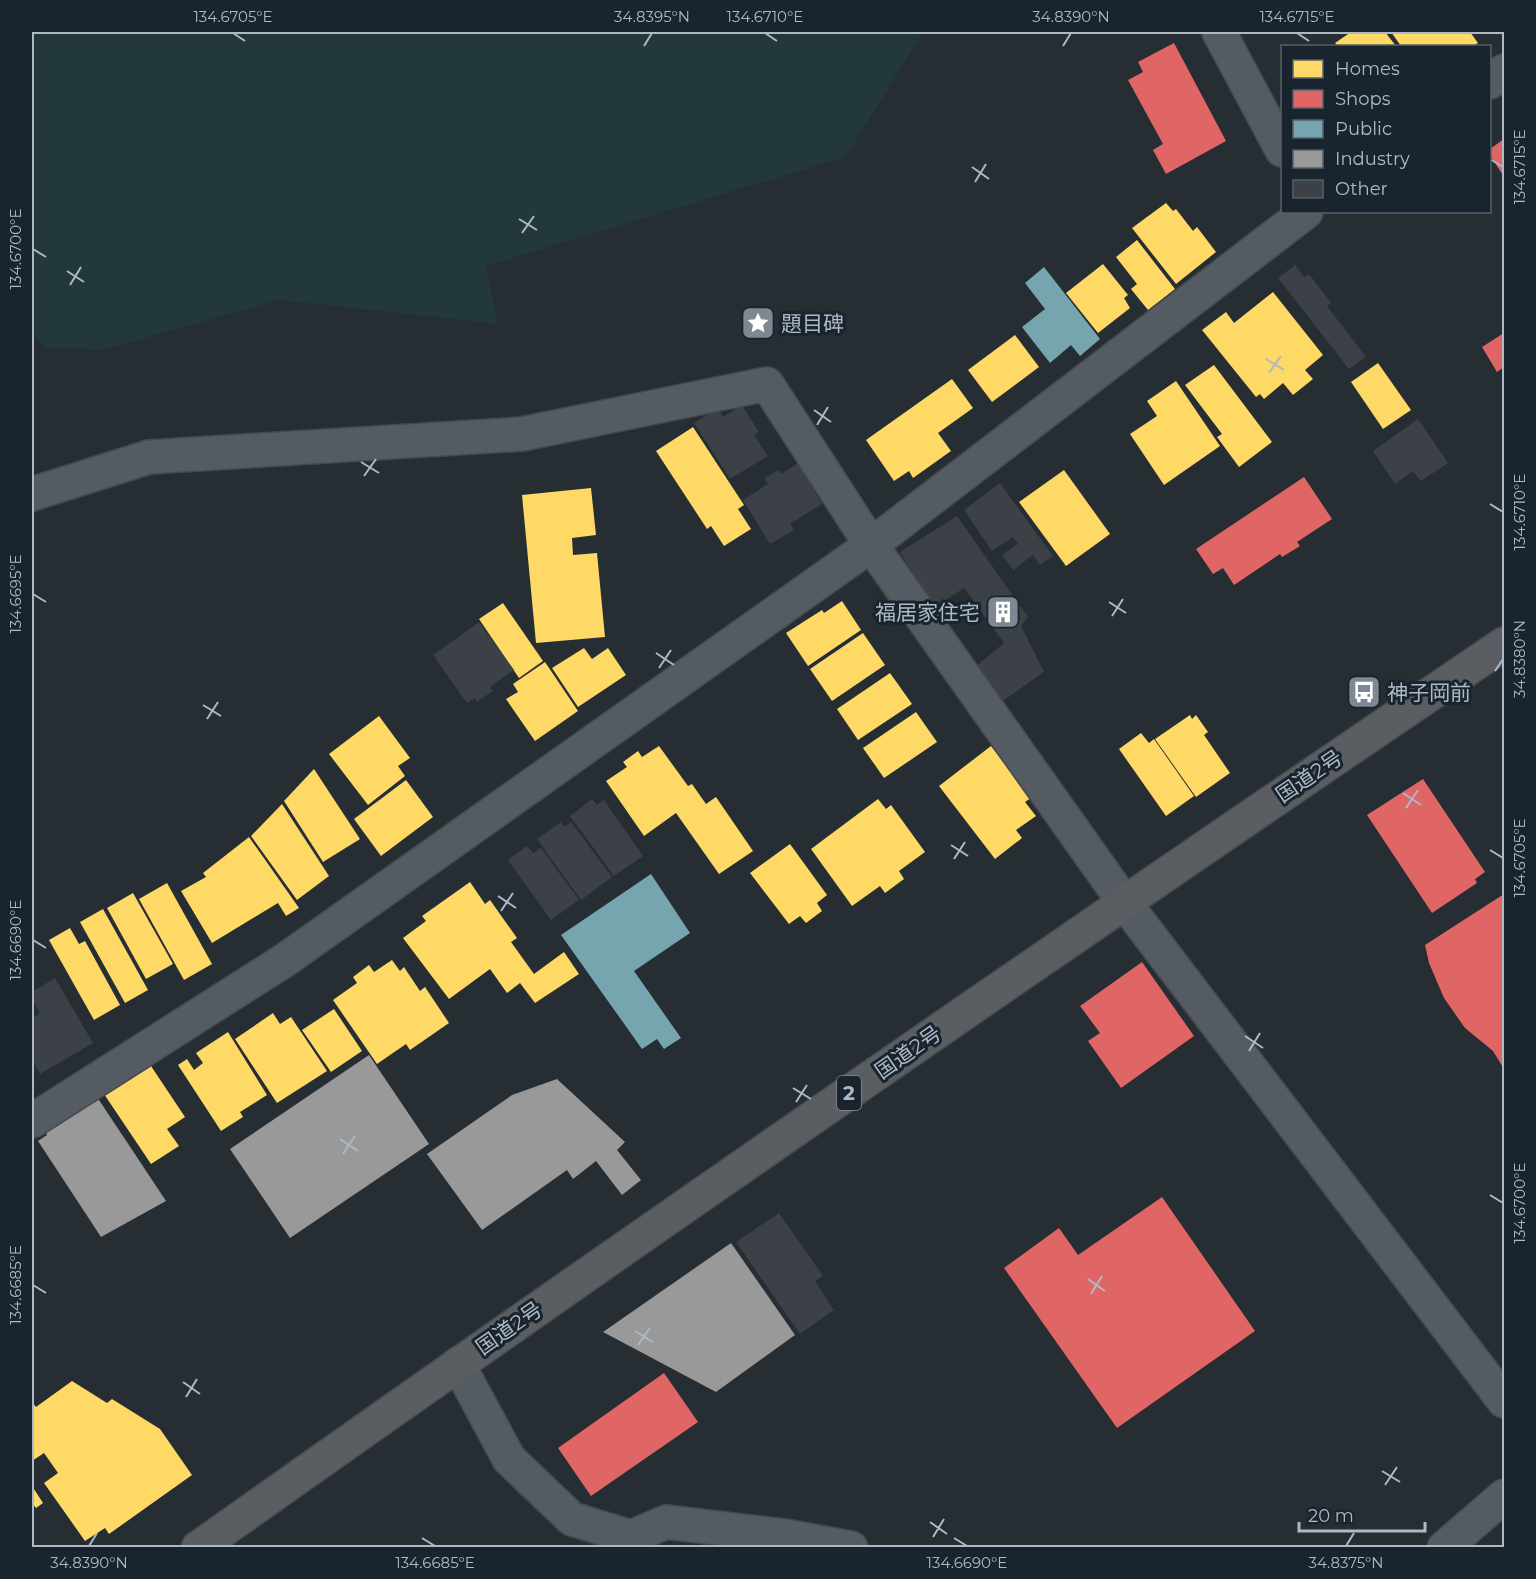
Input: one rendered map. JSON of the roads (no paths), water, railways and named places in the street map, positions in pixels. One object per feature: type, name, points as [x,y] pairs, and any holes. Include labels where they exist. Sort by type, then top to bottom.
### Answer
[{"type":"highway","name":"国道2号","points":[[198,1548],[458,1364],[1124,902],[1504,644]]},
{"type":"street","points":[[1220,32],[1281,148]]},
{"type":"street","points":[[1491,81],[1504,71]]},
{"type":"street","points":[[32,1121],[285,960],[871,545],[1305,213]]},
{"type":"street","points":[[32,494],[149,457],[522,434],[767,384],[871,545],[1124,902],[1504,1401]]},
{"type":"street","points":[[458,1364],[509,1459],[572,1519],[631,1537],[666,1522],[785,1536],[851,1548]]},
{"type":"street","points":[[1444,1548],[1504,1496]]},
{"type":"place","name":"題目碑","points":[[758,323]]},
{"type":"place","name":"福居家住宅","points":[[1003,612]]},
{"type":"place","name":"神子岡前","points":[[1364,692]]}]
